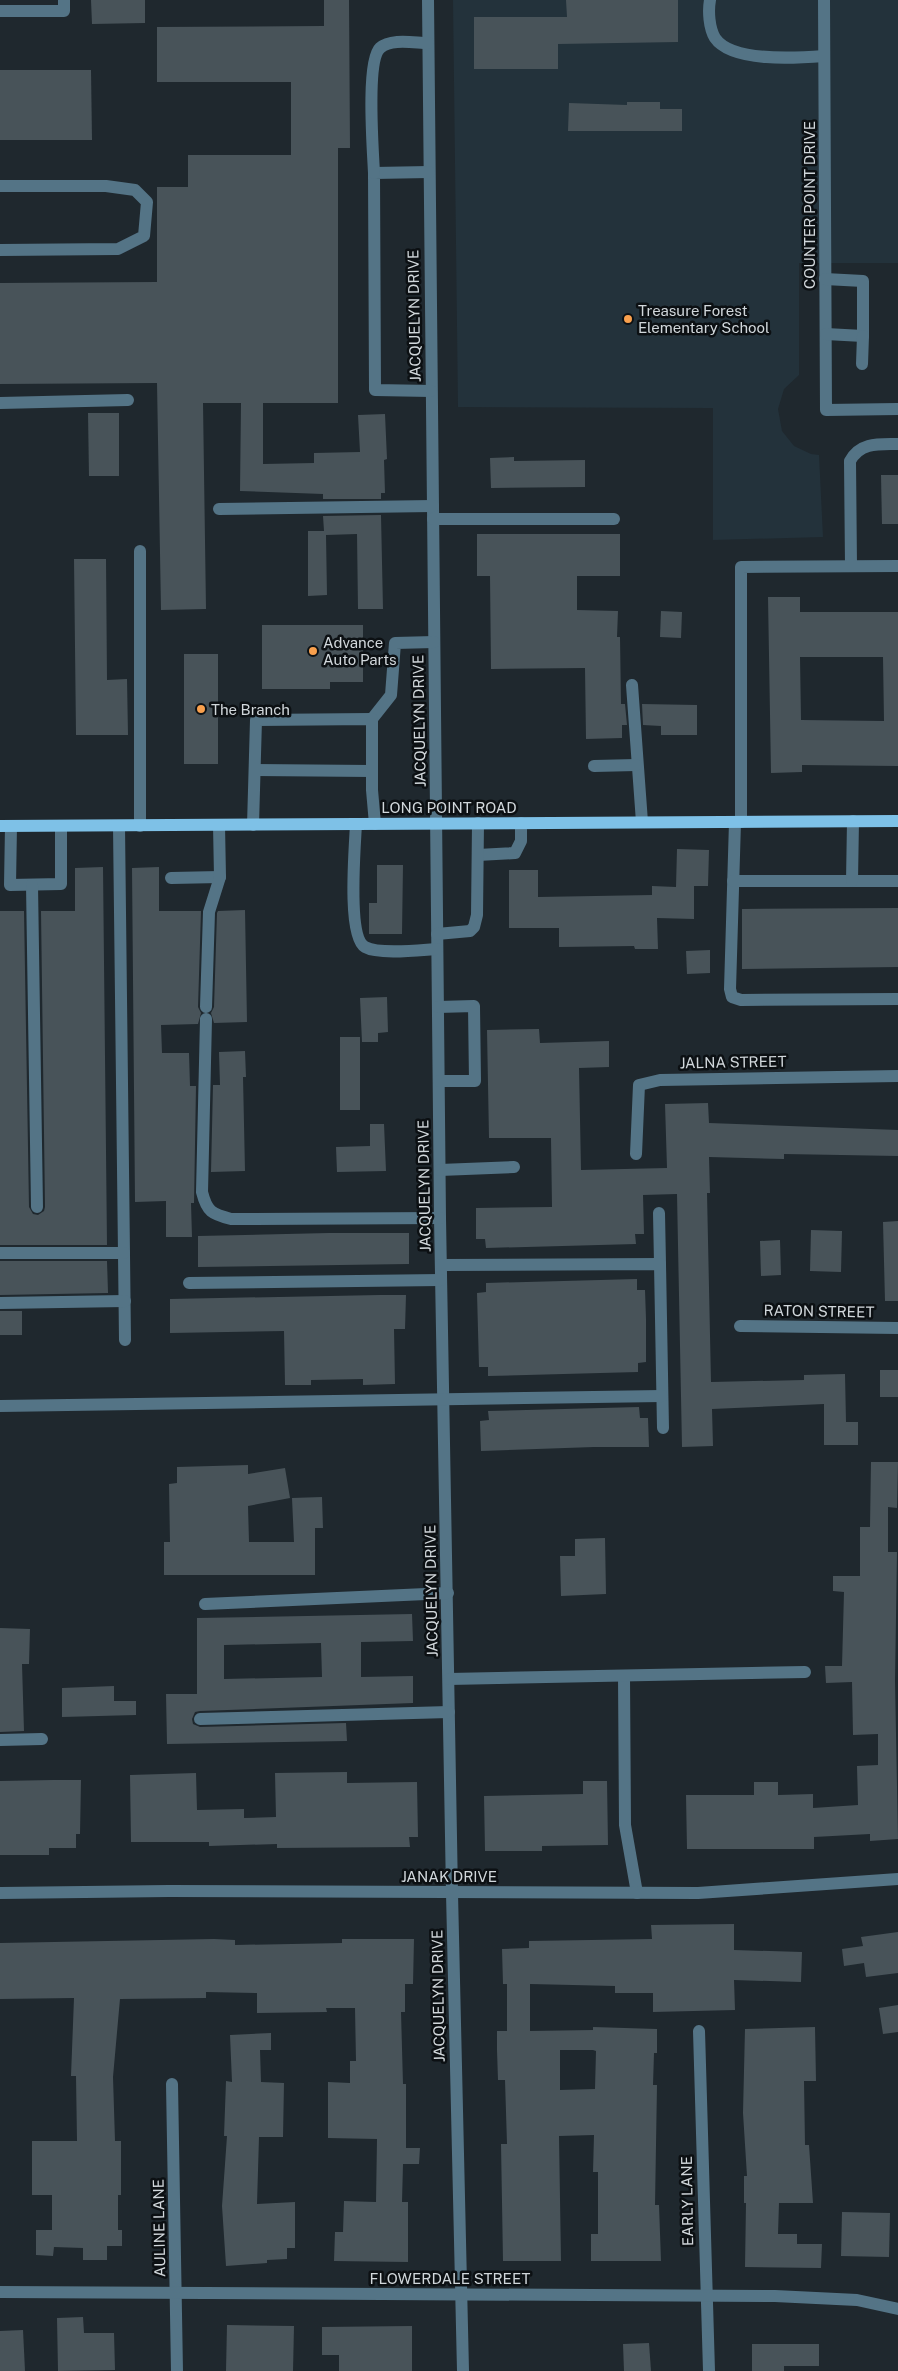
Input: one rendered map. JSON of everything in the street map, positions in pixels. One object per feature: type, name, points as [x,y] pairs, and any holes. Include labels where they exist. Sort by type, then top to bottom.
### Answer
[{"type":"main road","name":"LONG POINT ROAD","points":[[5,826],[898,821]]},
{"type":"street","points":[[0,11],[64,11],[64,0]]},
{"type":"street","name":"JACQUELYN DRIVE","points":[[428,0],[440,1218],[463,2371]]},
{"type":"street","points":[[710,0],[708,12],[715,38],[731,50],[750,55],[788,58],[824,56]]},
{"type":"street","name":"COUNTER POINT DRIVE","points":[[824,0],[826,410],[898,409]]},
{"type":"street","points":[[428,43],[391,43],[380,48],[375,55],[372,76],[375,390],[432,391]]},
{"type":"street","points":[[374,173],[429,172]]},
{"type":"street","points":[[0,186],[106,186],[135,190],[147,202],[144,236],[118,249],[0,250]]},
{"type":"street","points":[[825,279],[863,281],[862,364]]},
{"type":"street","points":[[826,334],[863,336]]},
{"type":"street","points":[[0,402],[128,400]]},
{"type":"street","points":[[852,566],[850,461],[855,452],[864,446],[898,444]]},
{"type":"street","points":[[219,510],[433,506]]},
{"type":"street","points":[[433,520],[614,518]]},
{"type":"street","points":[[140,552],[140,826]]},
{"type":"street","points":[[898,566],[741,567],[738,822],[733,881],[730,990],[732,997],[741,1000],[898,999]]},
{"type":"street","points":[[375,824],[372,719],[391,695],[395,643],[434,642]]},
{"type":"street","points":[[632,685],[636,765],[642,822]]},
{"type":"street","points":[[253,825],[256,720],[372,719]]},
{"type":"street","points":[[594,766],[636,765]]},
{"type":"street","points":[[255,770],[372,771]]},
{"type":"street","points":[[852,881],[853,821]]},
{"type":"street","points":[[437,934],[470,931],[474,927],[477,915],[478,823]]},
{"type":"street","points":[[478,855],[515,853],[519,847],[521,823]]},
{"type":"street","points":[[356,824],[354,921],[360,943],[366,948],[377,951],[438,949]]},
{"type":"street","points":[[220,825],[220,877],[209,912],[202,1192],[205,1204],[214,1214],[231,1218],[440,1218]]},
{"type":"street","points":[[5,826],[10,885],[32,885],[61,884],[61,826]]},
{"type":"street","points":[[119,826],[125,1340]]},
{"type":"street","points":[[172,878],[220,877]]},
{"type":"street","points":[[733,881],[898,881]]},
{"type":"street","points":[[32,885],[37,1207]]},
{"type":"street","points":[[438,1006],[474,1006],[475,1080],[439,1082]]},
{"type":"street","name":"JALNA STREET","points":[[636,1154],[639,1085],[660,1080],[898,1076]]},
{"type":"street","points":[[440,1170],[514,1167]]},
{"type":"street","points":[[659,1213],[663,1428]]},
{"type":"street","points":[[0,1253],[124,1253]]},
{"type":"street","points":[[441,1264],[660,1264]]},
{"type":"street","points":[[189,1283],[441,1280]]},
{"type":"street","points":[[0,1303],[125,1301]]},
{"type":"street","name":"RATON STREET","points":[[740,1326],[898,1328]]},
{"type":"street","points":[[0,1406],[662,1396]]},
{"type":"street","points":[[205,1604],[448,1593]]},
{"type":"street","points":[[449,1679],[805,1672]]},
{"type":"street","points":[[624,1676],[625,1825],[637,1893]]},
{"type":"street","points":[[200,1719],[449,1712]]},
{"type":"street","points":[[0,1740],[42,1739]]},
{"type":"street","name":"JANAK DRIVE","points":[[0,1893],[169,1891],[698,1893],[898,1879]]},
{"type":"street","name":"EARLY LANE","points":[[699,2031],[709,2371]]},
{"type":"street","name":"AULINE LANE","points":[[172,2084],[177,2371]]},
{"type":"street","name":"FLOWERDALE STREET","points":[[0,2292],[775,2296],[857,2300],[898,2309]]},
{"type":"shaded area","name":"Treasure Forest Elementary School","points":[[453,0],[898,0],[898,263],[799,263],[799,375],[784,389],[778,409],[782,431],[794,446],[811,454],[819,455],[823,537],[713,540],[713,408],[458,407]]},
{"type":"building","points":[[91,0],[145,0],[145,23],[92,24]]},
{"type":"building","points":[[324,0],[349,0],[350,148],[338,148],[338,403],[263,403],[263,464],[314,463],[314,453],[360,452],[358,415],[385,414],[387,459],[384,460],[385,493],[381,493],[381,499],[323,499],[323,494],[240,491],[241,403],[203,403],[206,609],[161,610],[157,383],[0,384],[0,283],[157,282],[157,187],[188,187],[188,155],[291,155],[291,82],[157,82],[157,27],[324,26]]},
{"type":"building","points":[[566,0],[678,0],[678,42],[558,44],[558,69],[474,69],[474,17],[567,17]]},
{"type":"building","points":[[0,70],[91,70],[92,140],[0,140]]},
{"type":"building","points":[[627,102],[660,102],[660,109],[682,109],[682,131],[568,131],[569,103],[627,105]]},
{"type":"building","points":[[88,413],[119,413],[119,476],[89,476]]},
{"type":"building","points":[[514,457],[514,461],[585,460],[585,487],[491,488],[490,458]]},
{"type":"building","points":[[881,475],[898,475],[898,524],[882,524]]},
{"type":"building","points":[[381,515],[383,609],[358,609],[357,534],[326,535],[327,595],[308,596],[308,531],[324,531],[323,516]]},
{"type":"building","points":[[477,534],[620,534],[620,576],[577,576],[577,610],[618,611],[617,637],[620,637],[621,704],[625,704],[627,725],[622,725],[622,738],[586,739],[585,668],[491,669],[490,576],[477,576]]},
{"type":"building","points":[[74,559],[106,559],[107,680],[127,679],[128,735],[76,735]]},
{"type":"building","points":[[768,597],[800,597],[800,612],[898,612],[898,766],[802,765],[802,772],[771,773]],"holes":[[[800,657],[883,657],[884,721],[801,720]]]},
{"type":"building","points":[[661,611],[682,612],[681,638],[660,637]]},
{"type":"building","name":"Advance Auto Parts","points":[[262,625],[363,625],[363,682],[330,682],[330,689],[262,689]]},
{"type":"building","name":"The Branch","points":[[184,654],[218,654],[218,764],[184,764]]},
{"type":"building","points":[[642,704],[697,705],[697,735],[661,735],[661,726],[643,725]]},
{"type":"building","points":[[677,849],[709,850],[708,886],[694,886],[694,919],[657,918],[658,949],[635,949],[634,946],[559,947],[559,928],[509,928],[509,870],[538,870],[538,897],[652,895],[652,886],[676,887]]},
{"type":"building","points":[[377,865],[403,865],[402,934],[369,934],[369,903],[377,903]]},
{"type":"building","points":[[103,867],[107,1245],[0,1245],[0,911],[24,911],[29,1207],[33,1214],[38,1215],[44,1211],[45,1207],[41,911],[75,911],[75,868]]},
{"type":"building","points":[[159,867],[159,911],[201,911],[198,1007],[201,1013],[198,1024],[161,1025],[162,1053],[189,1053],[190,1086],[196,1086],[194,1203],[191,1203],[192,1237],[166,1237],[166,1201],[135,1202],[132,868]]},
{"type":"building","points":[[898,908],[898,967],[742,969],[742,909]]},
{"type":"building","points":[[245,910],[247,1022],[214,1023],[211,1013],[214,1007],[217,913],[218,911]]},
{"type":"building","points":[[710,950],[710,973],[687,974],[686,951]]},
{"type":"building","points":[[387,997],[388,1032],[378,1033],[378,1042],[362,1042],[360,998]]},
{"type":"building","points":[[539,1029],[540,1043],[609,1041],[609,1067],[579,1068],[581,1170],[667,1168],[665,1104],[708,1103],[709,1123],[898,1130],[898,1156],[784,1154],[784,1159],[709,1157],[710,1193],[707,1193],[711,1382],[804,1380],[804,1375],[845,1374],[846,1422],[858,1422],[858,1445],[824,1445],[824,1404],[712,1409],[713,1446],[682,1447],[677,1194],[643,1195],[644,1234],[635,1234],[636,1244],[486,1248],[485,1239],[476,1239],[476,1208],[552,1207],[551,1138],[489,1138],[487,1030]]},
{"type":"building","points":[[340,1037],[360,1037],[360,1110],[340,1110]]},
{"type":"building","points":[[245,1051],[246,1077],[243,1077],[245,1171],[211,1172],[213,1085],[220,1085],[219,1052]]},
{"type":"building","points":[[370,1124],[384,1124],[386,1171],[337,1172],[336,1147],[370,1146]]},
{"type":"building","points":[[898,1221],[898,1301],[885,1301],[883,1222]]},
{"type":"building","points":[[811,1230],[842,1231],[841,1272],[810,1271]]},
{"type":"building","points":[[409,1233],[409,1264],[198,1267],[198,1236]]},
{"type":"building","points":[[780,1240],[781,1275],[761,1276],[760,1241]]},
{"type":"building","points":[[0,1261],[107,1261],[108,1293],[0,1295]]},
{"type":"building","points":[[637,1279],[637,1290],[645,1290],[646,1319],[646,1362],[638,1363],[638,1372],[488,1376],[488,1367],[479,1367],[477,1293],[486,1292],[486,1283]]},
{"type":"building","points":[[406,1295],[405,1329],[394,1329],[395,1384],[363,1385],[363,1379],[311,1380],[311,1385],[285,1385],[284,1331],[170,1333],[170,1299]]},
{"type":"building","points":[[0,1311],[22,1311],[22,1335],[0,1335]]},
{"type":"building","points":[[880,1370],[898,1370],[898,1397],[880,1397]]},
{"type":"building","points":[[639,1407],[640,1418],[648,1418],[649,1447],[481,1451],[480,1421],[489,1420],[488,1411]]},
{"type":"building","points":[[871,1462],[898,1462],[897,1508],[888,1507],[888,1552],[897,1552],[895,1681],[898,1839],[870,1841],[870,1834],[814,1837],[814,1849],[687,1849],[686,1795],[754,1795],[754,1782],[778,1782],[778,1795],[813,1794],[813,1808],[858,1805],[857,1766],[878,1765],[878,1734],[853,1735],[852,1682],[826,1683],[825,1666],[842,1666],[844,1592],[833,1591],[833,1576],[860,1576],[860,1527],[870,1527]]},
{"type":"building","points":[[248,1465],[248,1474],[285,1468],[290,1498],[248,1506],[249,1542],[294,1542],[292,1498],[322,1497],[323,1528],[315,1528],[315,1575],[164,1575],[164,1542],[170,1542],[169,1484],[177,1483],[177,1467]]},
{"type":"building","points":[[605,1538],[606,1594],[561,1596],[560,1556],[575,1556],[575,1539]]},
{"type":"building","points":[[412,1614],[413,1641],[361,1642],[361,1677],[413,1676],[413,1703],[200,1711],[195,1712],[192,1719],[193,1724],[200,1727],[346,1723],[347,1741],[167,1744],[166,1694],[197,1694],[197,1618]],"holes":[[[321,1643],[322,1677],[224,1679],[224,1645]]]},
{"type":"building","points":[[0,1628],[30,1629],[29,1664],[22,1664],[24,1731],[0,1732]]},
{"type":"building","points":[[114,1686],[114,1701],[136,1701],[136,1715],[62,1717],[62,1688]]},
{"type":"building","points":[[347,1772],[347,1783],[417,1782],[418,1837],[409,1837],[410,1847],[277,1848],[277,1844],[209,1846],[209,1842],[131,1842],[130,1775],[196,1773],[197,1810],[244,1809],[244,1818],[276,1817],[275,1773]]},
{"type":"building","points":[[81,1780],[80,1834],[76,1834],[76,1848],[49,1848],[49,1855],[0,1855],[0,1781]]},
{"type":"building","points":[[583,1781],[607,1781],[608,1845],[542,1846],[542,1851],[485,1851],[484,1796],[583,1794]]},
{"type":"building","points":[[734,1924],[734,1950],[802,1952],[801,1982],[734,1980],[735,2010],[653,2012],[653,1993],[615,1993],[615,1986],[530,1984],[530,2031],[593,2030],[593,2027],[657,2029],[657,2053],[654,2053],[653,2085],[657,2085],[655,2205],[659,2205],[661,2261],[591,2261],[591,2234],[598,2234],[598,2172],[593,2172],[594,2135],[559,2136],[561,2261],[503,2261],[501,2144],[507,2144],[505,2080],[498,2080],[497,2050],[497,2031],[507,2031],[507,1984],[503,1984],[502,1949],[529,1948],[529,1941],[652,1939],[651,1925]],"holes":[[[560,2050],[596,2051],[595,2089],[560,2090]]]},
{"type":"building","points":[[898,1932],[898,1973],[866,1977],[864,1963],[844,1966],[842,1949],[863,1946],[861,1937]]},
{"type":"building","points":[[342,1939],[414,1939],[413,1984],[405,1984],[405,2012],[401,2012],[403,2084],[406,2084],[406,2148],[420,2148],[419,2164],[403,2164],[402,2202],[408,2202],[408,2262],[334,2261],[335,2232],[343,2232],[344,2201],[376,2202],[377,2139],[328,2138],[328,2082],[350,2083],[350,2061],[356,2061],[355,2008],[326,2008],[327,2012],[257,2013],[257,1993],[206,1992],[206,1998],[120,1999],[113,2077],[115,2141],[121,2141],[121,2195],[118,2195],[118,2230],[122,2230],[122,2246],[107,2246],[107,2260],[83,2260],[83,2248],[54,2247],[53,2256],[36,2255],[36,2230],[52,2230],[52,2195],[32,2195],[32,2141],[77,2141],[76,2076],[71,2076],[74,1998],[0,1999],[0,1943],[235,1940],[235,1945],[342,1943]]},
{"type":"building","points":[[898,2005],[898,2032],[883,2034],[879,2008]]},
{"type":"building","points":[[815,2027],[816,2081],[804,2081],[805,2145],[809,2145],[813,2203],[779,2203],[778,2234],[797,2234],[797,2244],[822,2244],[821,2268],[745,2267],[746,2203],[744,2203],[744,2176],[747,2176],[743,2113],[745,2029]]},
{"type":"building","points":[[271,2033],[271,2050],[260,2050],[261,2082],[284,2083],[283,2137],[259,2137],[257,2204],[295,2202],[295,2248],[287,2248],[287,2259],[267,2260],[267,2263],[226,2266],[222,2206],[227,2136],[224,2136],[226,2081],[232,2082],[230,2035]]},
{"type":"building","points":[[842,2212],[890,2213],[889,2257],[841,2256]]},
{"type":"building","points":[[83,2317],[84,2333],[114,2333],[115,2370],[58,2371],[57,2318]]},
{"type":"building","points":[[227,2325],[294,2326],[293,2371],[226,2371]]},
{"type":"building","points":[[412,2326],[412,2371],[339,2371],[339,2355],[322,2355],[322,2327]]},
{"type":"building","points":[[23,2330],[25,2371],[0,2371],[0,2331]]},
{"type":"building","points":[[649,2343],[651,2371],[624,2371],[623,2344]]},
{"type":"building","points":[[752,2344],[819,2344],[819,2366],[784,2366],[784,2371],[752,2371]]},
{"type":"place","name":"Treasure Forest Elementary School","points":[[628,319]]},
{"type":"place","name":"Advance Auto Parts","points":[[313,651]]},
{"type":"place","name":"The Branch","points":[[201,709]]}]
